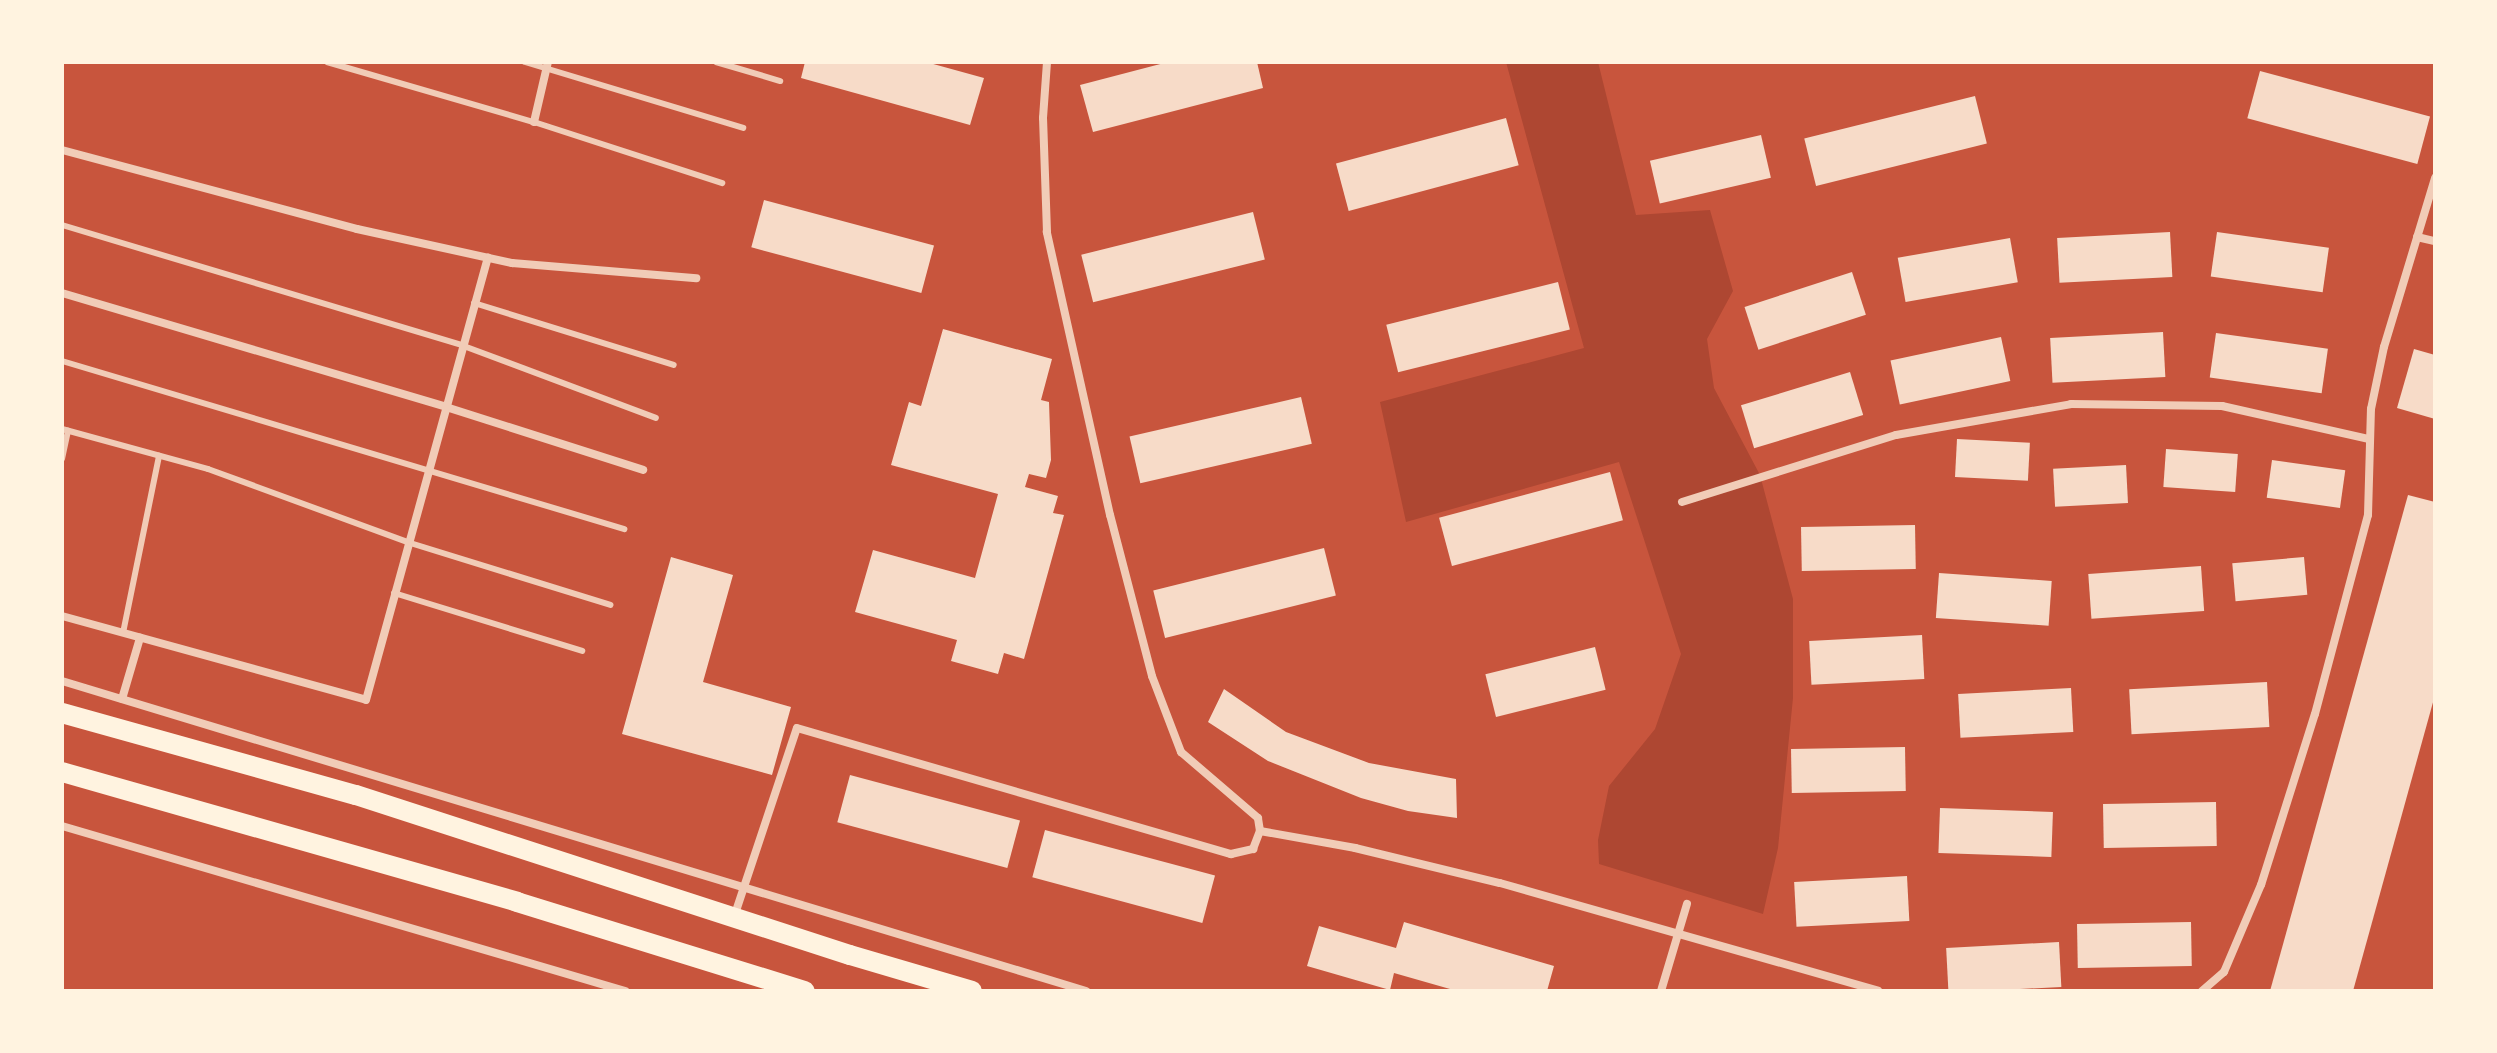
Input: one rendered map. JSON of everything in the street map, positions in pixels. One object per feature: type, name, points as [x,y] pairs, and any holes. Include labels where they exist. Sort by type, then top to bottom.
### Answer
[{"type":"main road","points":[[62,713],[356,795],[733,918],[972,991]]},
{"type":"main road","points":[[62,772],[517,902],[805,991]]},
{"type":"street","points":[[733,918],[797,728],[1231,854],[1253,849],[1260,831],[1258,818],[1181,752],[1152,676],[1110,515],[1047,232],[1043,118],[1047,62]]},
{"type":"street","points":[[534,122],[548,65]]},
{"type":"street","points":[[62,150],[357,229],[512,263],[696,278]]},
{"type":"street","points":[[2202,991],[2224,972],[2261,885],[2315,714],[2368,515],[2371,409],[2384,347],[2435,178]]},
{"type":"street","points":[[2417,237],[2435,241]]},
{"type":"street","points":[[62,616],[366,700],[407,542],[430,471],[461,345],[488,258]]},
{"type":"street","points":[[62,293],[446,407],[643,470]]},
{"type":"street","points":[[1682,502],[1896,435],[2071,404],[2222,406],[2369,439]]},
{"type":"street","points":[[122,699],[140,638]]},
{"type":"street","points":[[62,681],[1086,991]]},
{"type":"street","points":[[62,826],[601,988],[625,991]]},
{"type":"street","points":[[1260,831],[1355,848],[1471,876],[1878,991]]},
{"type":"street","points":[[1661,991],[1687,904]]},
{"type":"lane","points":[[327,62],[534,122],[722,183]]},
{"type":"lane","points":[[525,62],[548,65],[743,128]]},
{"type":"lane","points":[[716,62],[780,81]]},
{"type":"lane","points":[[62,225],[461,345],[656,418]]},
{"type":"lane","points":[[474,303],[674,365]]},
{"type":"lane","points":[[62,361],[624,529]]},
{"type":"lane","points":[[62,459],[65,430],[208,469],[407,542],[610,605]]},
{"type":"lane","points":[[123,633],[159,456]]},
{"type":"lane","points":[[394,593],[582,651]]},
{"type":"shaded area","points":[[1506,62],[1598,62],[1636,215],[1710,210],[1733,291],[1707,339],[1714,388],[1760,475],[1793,599],[1793,698],[1778,848],[1763,914],[1599,864],[1598,840],[1609,786],[1655,729],[1681,654],[1619,462],[1406,522],[1380,402],[1584,348]]},
{"type":"building","points":[[805,62],[926,62],[984,78],[970,125],[801,78]]},
{"type":"building","points":[[1168,62],[1257,62],[1263,88],[1093,132],[1080,85]]},
{"type":"building","points":[[2260,71],[2430,117],[2417,164],[2247,118]]},
{"type":"building","points":[[1975,96],[1987,144],[1816,186],[1804,139]]},
{"type":"building","points":[[1506,118],[1519,165],[1349,211],[1336,164]]},
{"type":"building","points":[[1761,135],[1771,178],[1660,204],[1650,161]]},
{"type":"building","points":[[764,200],[934,246],[921,293],[751,247]]},
{"type":"building","points":[[1253,212],[1265,260],[1093,302],[1081,255]]},
{"type":"building","points":[[2170,232],[2172,277],[2060,283],[2057,238]]},
{"type":"building","points":[[2217,232],[2329,248],[2323,292],[2211,277]]},
{"type":"building","points":[[2010,238],[2018,282],[1906,302],[1898,258]]},
{"type":"building","points":[[1852,272],[1866,315],[1758,350],[1745,307]]},
{"type":"building","points":[[1558,282],[1570,330],[1398,372],[1386,325]]},
{"type":"building","points":[[943,329],[1052,359],[1041,400],[1049,402],[1051,460],[1046,478],[1029,474],[1025,487],[1058,496],[1053,513],[1064,515],[1024,659],[1004,653],[998,674],[951,661],[957,640],[855,612],[873,550],[975,578],[998,494],[891,465],[909,402],[921,406]]},
{"type":"building","points":[[2163,332],[2165,377],[2053,383],[2050,338]]},
{"type":"building","points":[[2216,333],[2328,349],[2322,393],[2210,378]]},
{"type":"building","points":[[2001,337],[2010,381],[1900,405],[1890,360]]},
{"type":"building","points":[[2414,349],[2435,355],[2435,419],[2397,408]]},
{"type":"building","points":[[1850,372],[1863,415],[1754,448],[1741,405]]},
{"type":"building","points":[[1301,397],[1312,444],[1140,483],[1130,437]]},
{"type":"building","points":[[1957,439],[2030,443],[2028,481],[1955,477]]},
{"type":"building","points":[[2166,449],[2238,454],[2235,492],[2163,487]]},
{"type":"building","points":[[2272,460],[2345,470],[2340,508],[2267,498]]},
{"type":"building","points":[[2126,465],[2128,503],[2055,507],[2053,469]]},
{"type":"building","points":[[1610,472],[1623,520],[1452,566],[1439,518]]},
{"type":"building","points":[[2408,495],[2435,502],[2435,695],[2353,991],[2270,991]]},
{"type":"building","points":[[1915,525],[1916,569],[1802,571],[1801,527]]},
{"type":"building","points":[[1324,548],[1336,596],[1165,638],[1153,591]]},
{"type":"building","points":[[671,557],[733,575],[703,682],[791,707],[772,775],[622,734]]},
{"type":"building","points":[[2304,557],[2307,595],[2236,601],[2232,563]]},
{"type":"building","points":[[2201,566],[2204,611],[2091,619],[2088,574]]},
{"type":"building","points":[[1939,573],[2052,581],[2049,626],[1936,618]]},
{"type":"building","points":[[1922,635],[1924,679],[1811,685],[1809,641]]},
{"type":"building","points":[[1595,647],[1606,690],[1496,717],[1485,674]]},
{"type":"building","points":[[2267,682],[2269,727],[2132,734],[2129,689]]},
{"type":"building","points":[[2071,688],[2073,732],[1960,738],[1958,694]]},
{"type":"building","points":[[1224,689],[1286,732],[1369,763],[1456,779],[1457,818],[1408,811],[1361,798],[1268,761],[1208,722]]},
{"type":"building","points":[[1905,747],[1906,791],[1792,793],[1791,749]]},
{"type":"building","points":[[850,775],[1020,821],[1007,868],[837,822]]},
{"type":"building","points":[[2216,802],[2217,846],[2104,848],[2103,804]]},
{"type":"building","points":[[1940,808],[2053,812],[2051,857],[1938,853]]},
{"type":"building","points":[[1045,830],[1215,876],[1202,923],[1032,877]]},
{"type":"building","points":[[1907,876],[1909,921],[1797,927],[1794,882]]},
{"type":"building","points":[[1404,922],[1554,966],[1547,991],[1457,991],[1394,973],[1390,990],[1307,966],[1319,926],[1396,948]]},
{"type":"building","points":[[2191,922],[2192,966],[2078,968],[2077,924]]},
{"type":"building","points":[[2059,942],[2061,987],[1948,991],[1946,948]]}]
